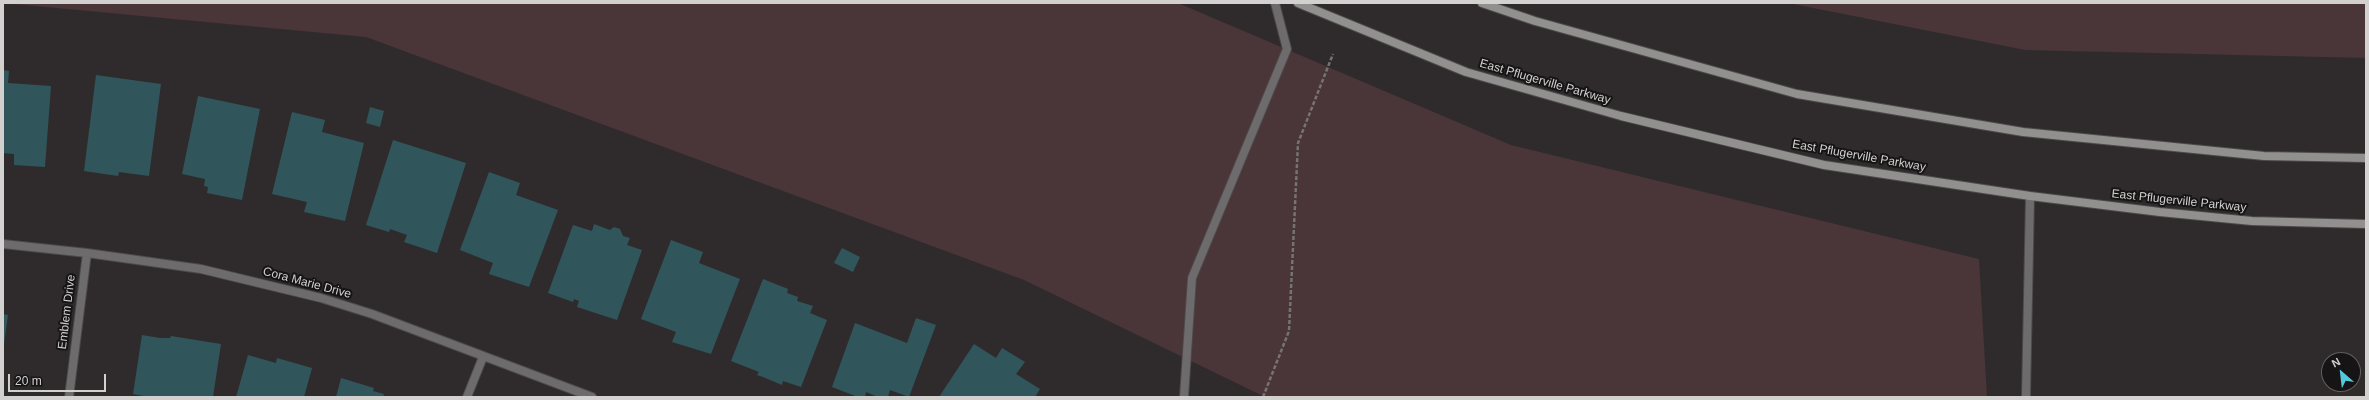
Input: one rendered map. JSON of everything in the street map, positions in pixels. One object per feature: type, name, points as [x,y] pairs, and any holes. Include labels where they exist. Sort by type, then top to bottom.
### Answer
[{"type":"main road","name":"East Pflugerville Parkway","points":[[1298,3],[1466,72],[1621,116],[1824,165],[2030,196],[2252,221],[2366,224]]},
{"type":"main road","points":[[1482,3],[1536,21],[1797,94],[2023,132],[2264,156],[2366,158]]},
{"type":"street","points":[[1184,397],[1192,278],[1287,49],[1274,3]]},
{"type":"street","points":[[2026,397],[2030,196]]},
{"type":"street","name":"Cora Marie Drive","points":[[3,244],[86,253],[201,269],[321,298],[372,314],[592,397]]},
{"type":"street","name":"Emblem Drive","points":[[69,397],[86,253]]},
{"type":"street","points":[[467,397],[483,357]]},
{"type":"path","points":[[1263,397],[1289,331],[1298,143],[1334,54]]},
{"type":"shaded area","points":[[3,3],[1178,3],[1511,145],[1979,259],[1987,397],[1265,397],[1024,280],[366,37]]},
{"type":"shaded area","points":[[1788,3],[2366,3],[2366,58],[2025,50]]},
{"type":"building","points":[[3,70],[9,71],[8,83],[51,86],[45,167],[14,165],[14,154],[3,153]]},
{"type":"building","points":[[96,75],[161,84],[149,176],[119,172],[118,176],[84,171]]},
{"type":"building","points":[[198,96],[260,109],[242,200],[207,193],[208,187],[204,186],[205,179],[182,174]]},
{"type":"building","points":[[370,107],[384,111],[380,127],[366,123]]},
{"type":"building","points":[[292,112],[325,120],[322,132],[364,143],[345,221],[304,212],[307,202],[272,194]]},
{"type":"building","points":[[393,140],[466,163],[437,253],[404,242],[407,235],[390,229],[389,232],[366,225]]},
{"type":"building","points":[[489,172],[520,183],[516,195],[558,210],[529,287],[489,274],[493,263],[460,250]]},
{"type":"building","points":[[594,224],[610,230],[614,227],[620,229],[623,236],[630,238],[627,245],[642,250],[617,320],[577,307],[579,301],[574,299],[573,302],[548,293],[573,225],[592,231]]},
{"type":"building","points":[[671,240],[703,252],[699,263],[740,279],[711,354],[672,342],[676,332],[641,319]]},
{"type":"building","points":[[842,248],[860,257],[853,272],[834,263]]},
{"type":"building","points":[[763,279],[788,289],[787,293],[798,297],[797,301],[813,306],[810,313],[827,320],[801,387],[783,381],[782,385],[757,375],[759,372],[731,361]]},
{"type":"building","points":[[3,314],[8,315],[4,344],[3,344]]},
{"type":"building","points":[[916,318],[936,325],[909,397],[890,390],[888,397],[878,397],[866,392],[865,397],[858,397],[832,387],[855,323],[907,343]]},
{"type":"building","points":[[142,335],[160,338],[170,338],[171,336],[221,344],[213,397],[149,397],[133,394]]},
{"type":"building","points":[[974,344],[996,358],[1002,348],[1025,362],[1016,374],[1040,389],[1035,397],[939,397]]},
{"type":"building","points":[[248,355],[276,363],[277,358],[312,368],[304,397],[236,397]]},
{"type":"building","points":[[341,378],[374,388],[373,391],[384,394],[383,397],[336,397]]}]
